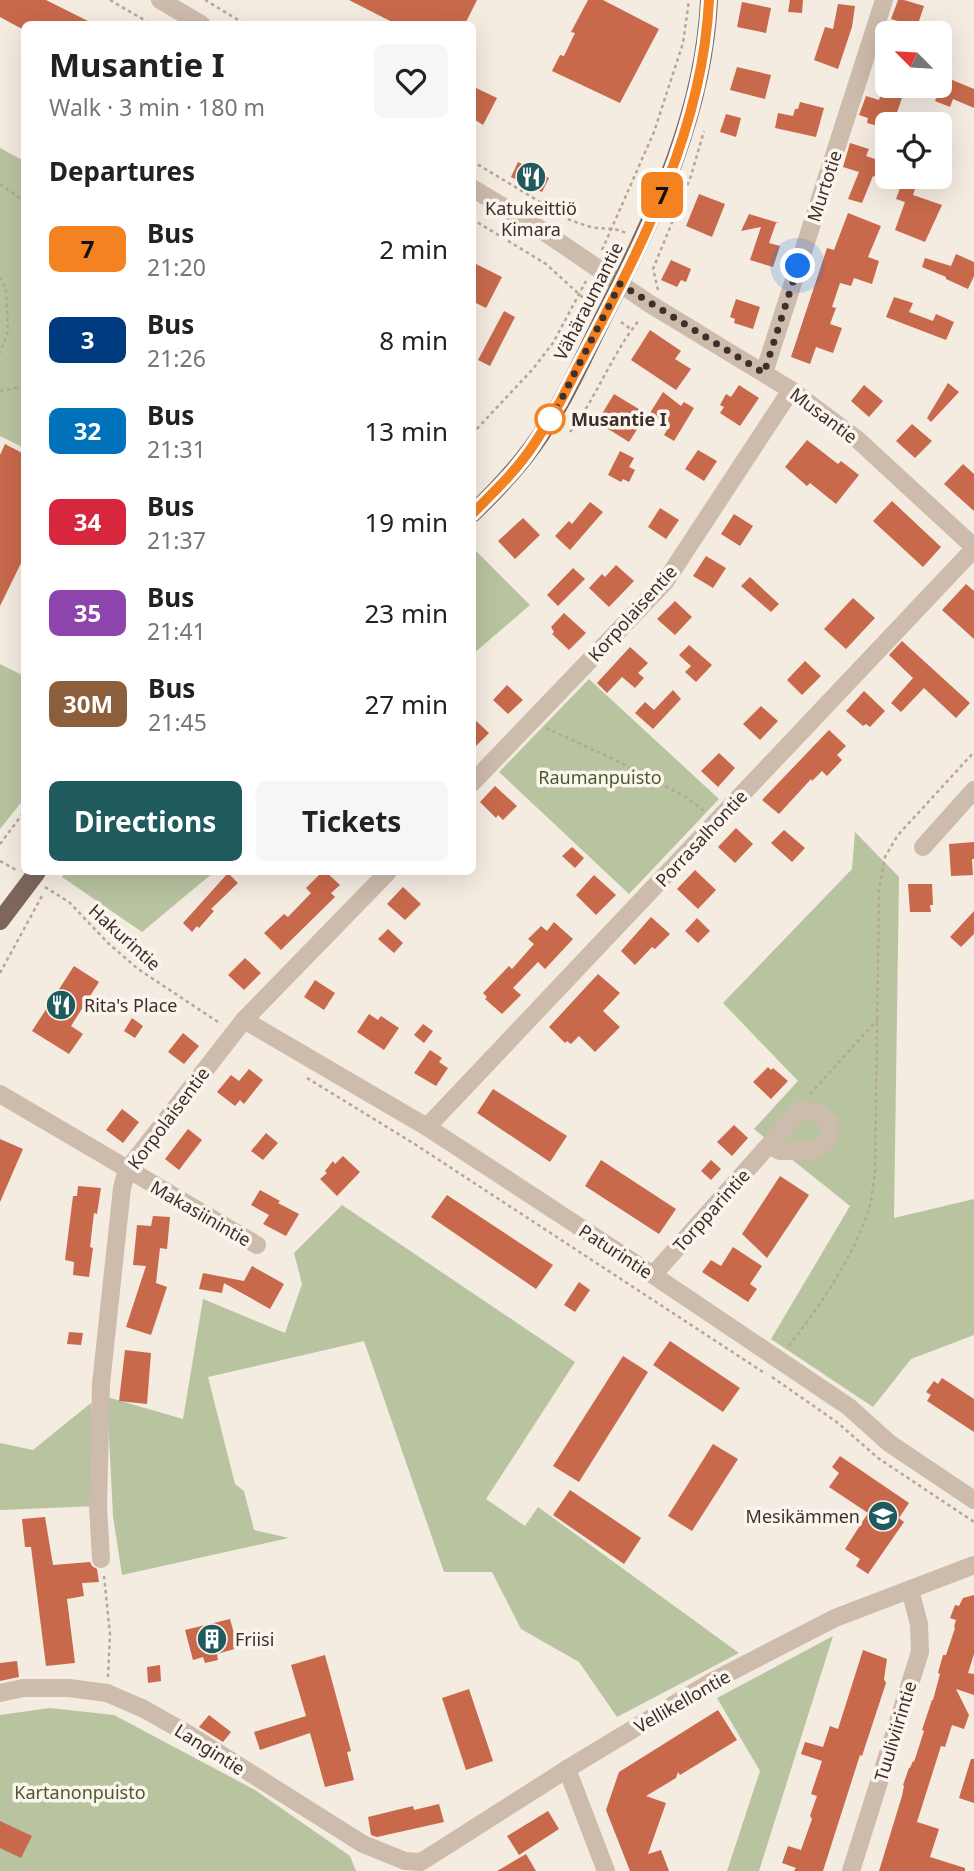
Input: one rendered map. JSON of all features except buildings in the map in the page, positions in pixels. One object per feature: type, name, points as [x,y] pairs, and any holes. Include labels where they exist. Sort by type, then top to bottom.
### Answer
[{"type":"main road","name":"Vähäraumantie","points":[[476,510],[533,446],[560,402],[642,241],[661,198],[694,103],[708,27],[709,0]]},
{"type":"main road","points":[[2,914],[34,875]]},
{"type":"street","points":[[160,0],[196,21]]},
{"type":"street","name":"Murtotie","points":[[764,373],[884,0]]},
{"type":"street","name":"Musantie","points":[[476,190],[534,225],[620,284],[792,390],[858,440],[974,548]]},
{"type":"street","name":"Korpolaisentie","points":[[476,779],[665,582],[792,390]]},
{"type":"street","name":"Porrasalhontie","points":[[427,1127],[974,548]]},
{"type":"street","points":[[923,847],[974,790]]},
{"type":"street","name":"Korpolaisentie","points":[[101,1559],[98,1506],[101,1384],[122,1188],[127,1170],[234,1026],[385,875]]},
{"type":"street","name":"Paturintie","points":[[234,1026],[427,1127],[849,1407],[889,1443],[974,1500]]},
{"type":"street","name":"Makasiinintie","points":[[0,1094],[257,1245]]},
{"type":"street","points":[[769,1144],[780,1150],[813,1151],[829,1139],[830,1124],[818,1113],[800,1110]]},
{"type":"street","name":"Torpparintie","points":[[653,1275],[800,1110]]},
{"type":"street","name":"Vellikellontie","points":[[405,1861],[421,1861],[722,1676],[835,1618],[974,1565]]},
{"type":"street","name":"Tuuliviirintie","points":[[851,1871],[920,1652],[919,1624],[910,1590]]},
{"type":"street","name":"Langintie","points":[[0,1693],[23,1688],[69,1688],[107,1693],[144,1709],[190,1735],[363,1844],[405,1861]]},
{"type":"street","points":[[567,1769],[606,1871]]},
{"type":"path","points":[[110,0],[145,21]]},
{"type":"path","points":[[205,0],[240,21]]},
{"type":"path","points":[[476,431],[553,343],[613,228],[654,132],[671,84],[683,43],[689,0]]},
{"type":"path","points":[[476,163],[570,220],[592,227],[613,228],[642,241]]},
{"type":"path","points":[[0,184],[21,199]]},
{"type":"path","points":[[476,221],[546,264],[586,302],[632,330]]},
{"type":"path","points":[[0,277],[6,290],[8,331],[0,353]]},
{"type":"path","points":[[0,391],[21,387]]},
{"type":"path","points":[[532,721],[686,797],[718,821]]},
{"type":"path","points":[[778,1359],[805,1325],[844,1264],[867,1214],[875,1172],[878,889],[885,857],[898,835],[974,752]]},
{"type":"path","points":[[0,844],[21,817]]},
{"type":"path","name":"Hakurintie","points":[[0,973],[47,888],[69,902],[108,943],[138,969],[234,1026]]},
{"type":"path","points":[[800,1110],[806,1099],[878,1019]]},
{"type":"path","points":[[301,1074],[413,1143],[768,1375],[838,1423],[878,1458],[974,1522]]},
{"type":"path","points":[[101,1559],[110,1634],[107,1693]]},
{"type":"green space","points":[[0,148],[21,159],[21,446],[0,436]]},
{"type":"green space","points":[[476,551],[530,605],[476,651]]},
{"type":"green space","points":[[0,664],[21,674],[21,803],[0,829]]},
{"type":"green space","name":"Raumanpuisto","points":[[589,679],[719,799],[629,894],[499,772]]},
{"type":"green space","points":[[855,832],[899,877],[894,1218],[974,1199],[974,1335],[911,1359],[873,1407],[771,1339],[850,1206],[754,1129],[798,1081],[723,1003],[852,869]]},
{"type":"green space","points":[[63,875],[210,875],[142,932],[62,877]]},
{"type":"green space","points":[[342,1205],[575,1362],[486,1499],[525,1526],[538,1507],[739,1653],[617,1717],[579,1662],[521,1629],[492,1572],[444,1572],[364,1341],[208,1377],[235,1484],[244,1491],[254,1530],[289,1538],[122,1575],[113,1516],[107,1397],[183,1419],[203,1299],[285,1333],[302,1284],[294,1253]]},
{"type":"green space","points":[[91,1403],[98,1506],[0,1510],[0,1443],[33,1450]]},
{"type":"green space","points":[[833,1636],[759,1871],[727,1871],[760,1771],[717,1698]]},
{"type":"green space","name":"Kartanonpuisto","points":[[50,1708],[114,1715],[255,1790],[350,1856],[356,1871],[0,1871],[0,1715]]},
{"type":"bus line","name":"7","points":[[476,510],[501,485],[547,424],[642,241],[661,198],[694,103],[708,27],[709,0]]},
{"type":"place","name":"Katukeittiö Kimara","points":[[531,177]]},
{"type":"place","name":"Musantie I","points":[[550,419]]},
{"type":"place","name":"Rita's Place","points":[[61,1005]]},
{"type":"place","name":"Mesikämmen","points":[[883,1516]]},
{"type":"place","name":"Friisi","points":[[212,1639]]},
{"type":"route","points":[[550,419],[547,424],[620,284],[764,373],[798,266]]}]
